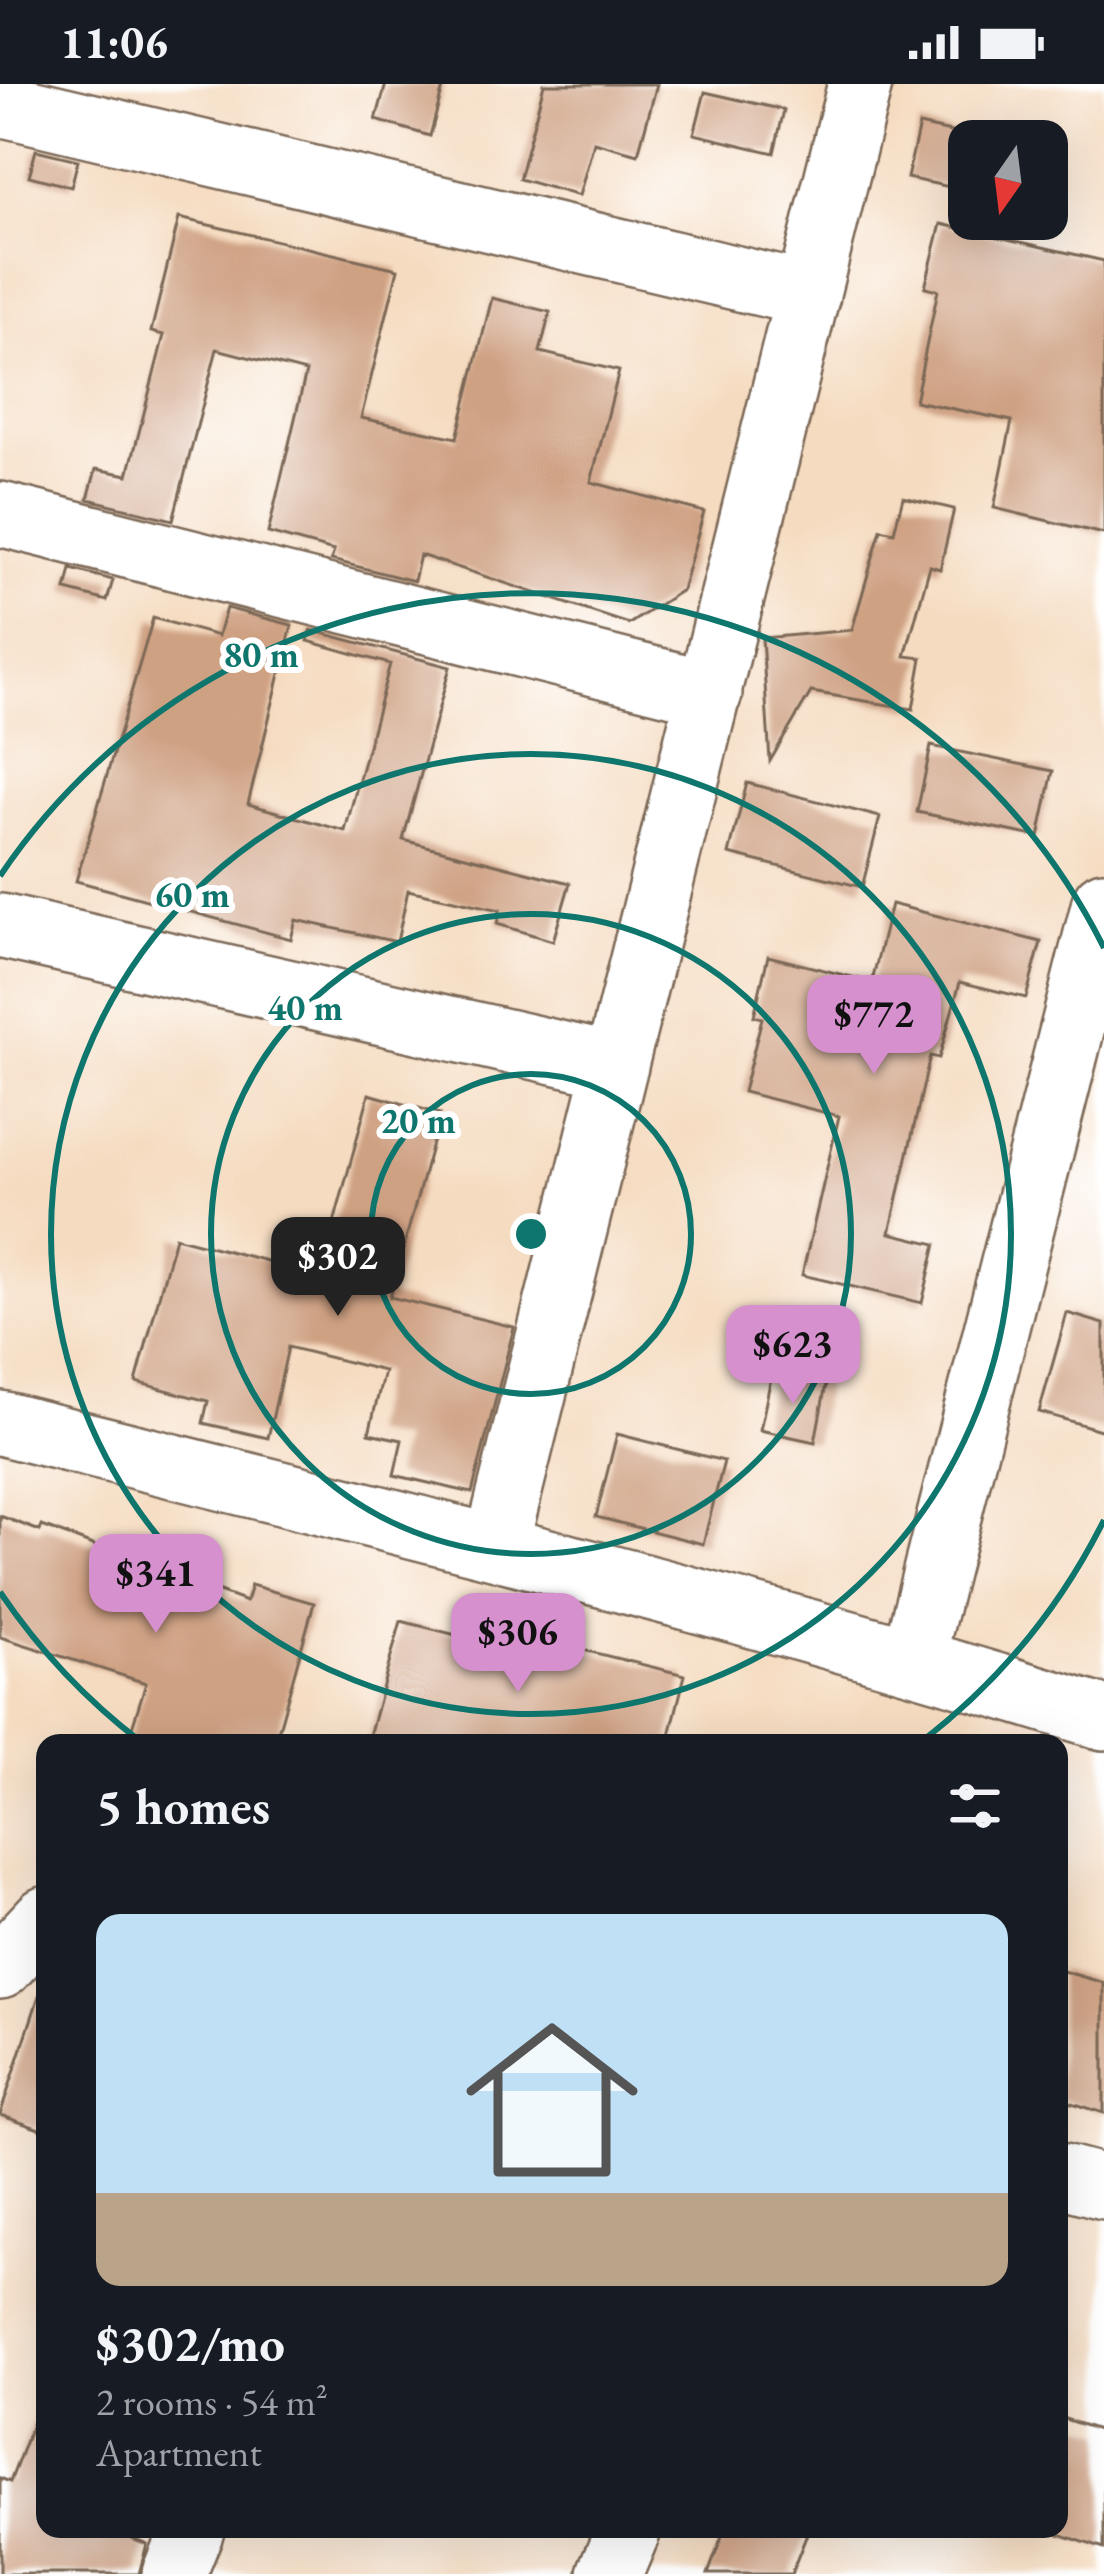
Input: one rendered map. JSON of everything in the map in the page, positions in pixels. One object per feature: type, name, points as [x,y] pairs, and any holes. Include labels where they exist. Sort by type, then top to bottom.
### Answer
[{"type":"street","points":[[496,1546],[860,84]]},
{"type":"street","points":[[0,104],[808,295]]},
{"type":"street","points":[[0,514],[710,693]]},
{"type":"street","points":[[913,1659],[1104,903]]},
{"type":"street","points":[[0,926],[616,1066]]},
{"type":"street","points":[[0,1423],[496,1546],[913,1659],[1104,1718]]},
{"type":"street","points":[[0,1967],[36,1929]]},
{"type":"street","points":[[1068,2177],[1104,2187]]},
{"type":"street","points":[[174,2574],[188,2538]]},
{"type":"street","points":[[610,2574],[625,2538]]},
{"type":"building","points":[[386,84],[444,84],[430,136],[376,120]]},
{"type":"building","points":[[544,84],[657,84],[638,154],[594,142],[579,196],[519,179]]},
{"type":"building","points":[[705,92],[784,110],[774,153],[694,134]]},
{"type":"building","points":[[919,125],[948,131],[948,187],[907,178]]},
{"type":"building","points":[[36,150],[78,160],[71,187],[29,176]]},
{"type":"building","points":[[179,218],[398,269],[361,418],[457,438],[492,298],[550,312],[540,352],[619,371],[591,482],[704,512],[682,590],[629,624],[420,555],[414,581],[331,560],[334,551],[268,533],[306,372],[217,349],[173,520],[88,499],[96,469],[128,475],[164,335],[151,332]]},
{"type":"building","points":[[941,224],[948,226],[948,240],[1011,240],[1104,261],[1104,534],[994,508],[1012,421],[915,401],[938,290],[925,287]]},
{"type":"building","points":[[903,497],[954,509],[940,569],[930,566],[905,656],[922,658],[913,709],[811,692],[770,761],[762,638],[852,630],[881,529],[894,532]]},
{"type":"building","points":[[71,569],[113,580],[107,601],[66,590]]},
{"type":"building","points":[[226,608],[292,625],[248,804],[345,831],[390,664],[308,641],[311,630],[450,667],[403,840],[570,883],[553,941],[497,924],[500,910],[408,890],[397,942],[296,920],[291,939],[76,881],[153,618],[218,636]]},
{"type":"building","points":[[931,746],[1053,771],[1039,837],[917,812]]},
{"type":"building","points":[[747,783],[880,817],[862,887],[729,854]]},
{"type":"building","points":[[891,904],[1041,942],[1026,998],[960,982],[939,1058],[930,1056],[890,1233],[936,1244],[922,1303],[802,1275],[839,1116],[743,1092],[762,1018],[754,1016],[768,956],[872,982]]},
{"type":"building","points":[[369,1094],[440,1114],[390,1297],[514,1327],[472,1493],[394,1475],[402,1440],[369,1433],[384,1371],[288,1347],[268,1438],[203,1423],[208,1401],[136,1382],[175,1237],[320,1275]]},
{"type":"building","points":[[1067,1313],[1104,1324],[1104,1431],[1039,1412]]},
{"type":"building","points":[[772,1373],[826,1384],[815,1442],[760,1430]]},
{"type":"building","points":[[617,1434],[724,1461],[703,1544],[596,1517]]},
{"type":"building","points":[[0,1516],[40,1531],[42,1526],[246,1602],[251,1585],[314,1603],[278,1734],[130,1734],[146,1683],[0,1637]]},
{"type":"building","points":[[401,1621],[562,1662],[567,1646],[685,1675],[670,1734],[370,1734]]},
{"type":"building","points":[[1068,1973],[1104,1983],[1104,2113],[1068,2102]]},
{"type":"building","points":[[36,2005],[36,2128],[0,2115]]},
{"type":"building","points":[[36,2414],[36,2538],[132,2538],[147,2544],[139,2574],[0,2574],[0,2478],[10,2482]]},
{"type":"building","points":[[1068,2420],[1104,2432],[1104,2549],[1068,2537]]},
{"type":"building","points":[[722,2538],[805,2538],[791,2574],[708,2574]]}]
